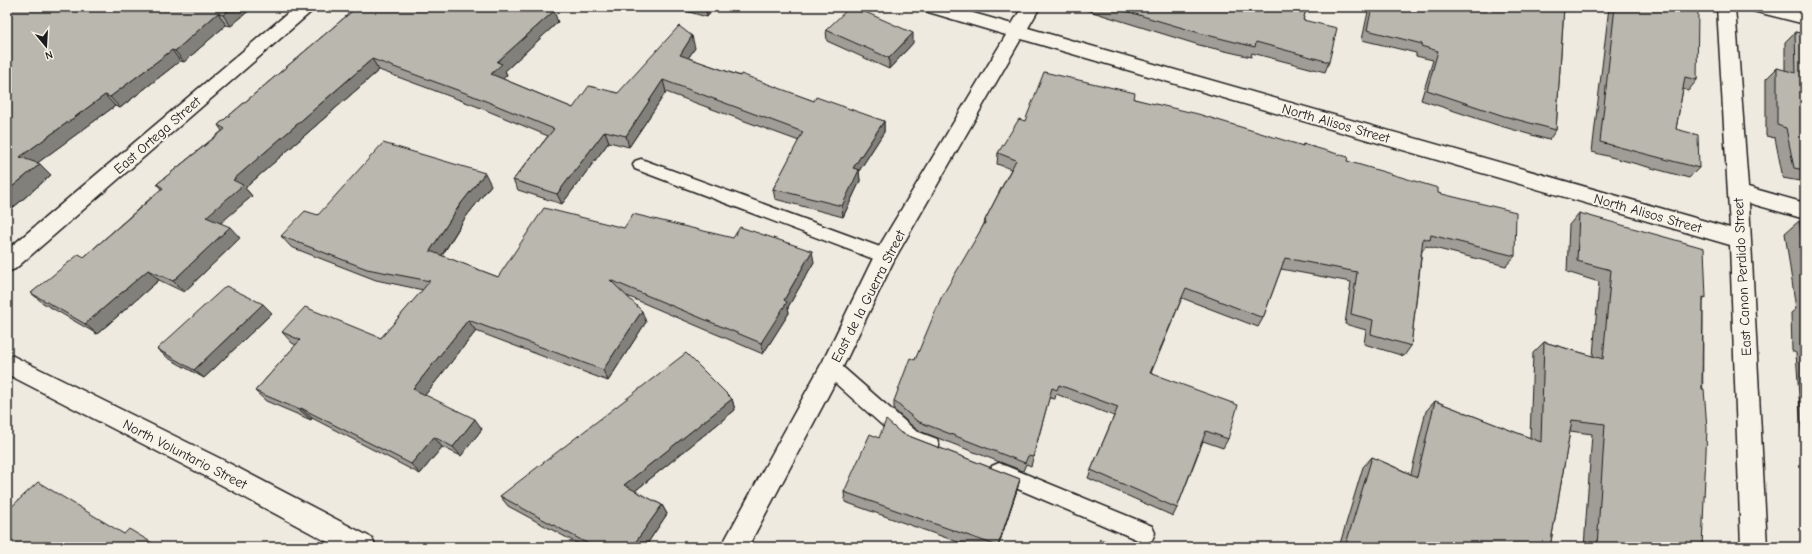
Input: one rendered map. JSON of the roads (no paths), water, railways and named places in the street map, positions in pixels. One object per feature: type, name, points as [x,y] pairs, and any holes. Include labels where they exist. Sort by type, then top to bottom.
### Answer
[{"type":"street","name":"East Ortega Street","points":[[7,263],[306,7]]},
{"type":"street","name":"North Alisos Street","points":[[932,7],[1741,240]]},
{"type":"street","name":"East de la Guerra Street","points":[[734,547],[831,368],[885,256],[1018,32],[1031,7]]},
{"type":"street","name":"East Canon Perdido Street","points":[[1726,7],[1741,240],[1754,547]]},
{"type":"street","points":[[1759,7],[1805,18]]},
{"type":"street","points":[[1738,192],[1805,211]]},
{"type":"street","name":"North Voluntario Street","points":[[7,363],[212,467],[363,547]]},
{"type":"lane","points":[[641,165],[885,256]]},
{"type":"lane","points":[[831,368],[909,437],[946,452]]},
{"type":"lane","points":[[983,466],[1145,533]]}]
